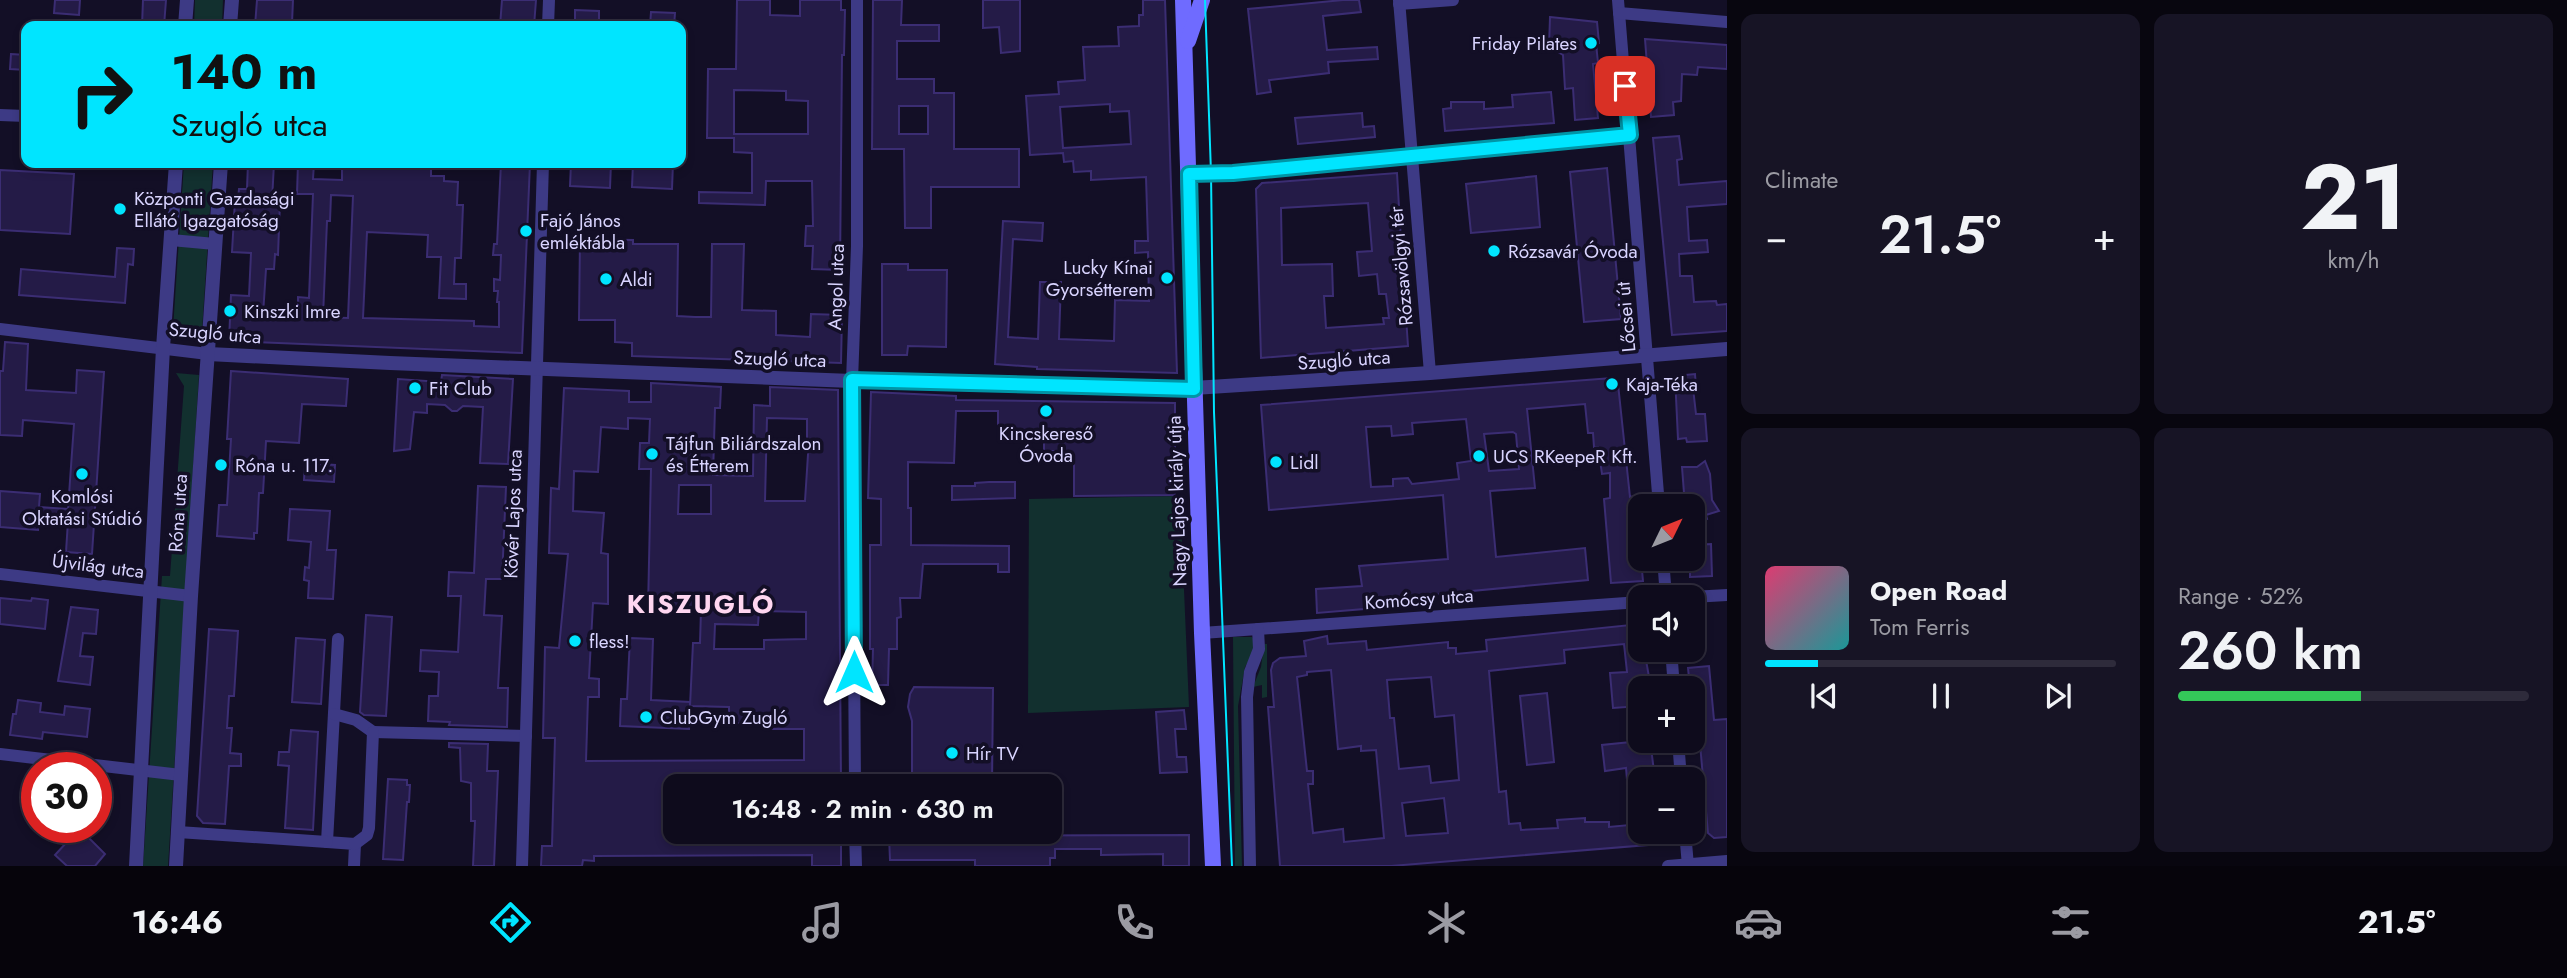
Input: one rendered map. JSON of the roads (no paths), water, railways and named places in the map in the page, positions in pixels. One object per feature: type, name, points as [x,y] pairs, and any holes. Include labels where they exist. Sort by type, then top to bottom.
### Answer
[{"type":"main road","name":"Nagy Lajos király útja","points":[[1183,0],[1202,633],[1213,866]]},
{"type":"main road","name":"Nagy Lajos király útja","points":[[1186,50],[1202,0]]},
{"type":"street","points":[[185,21],[187,0]]},
{"type":"street","points":[[230,21],[232,0]]},
{"type":"street","points":[[548,21],[549,0]]},
{"type":"street","name":"Angol utca","points":[[855,774],[852,380],[857,246],[858,0]]},
{"type":"street","points":[[1399,2],[1453,0]]},
{"type":"street","name":"Rózsavölgyi tér","points":[[1399,2],[1430,373]]},
{"type":"street","points":[[1619,6],[1727,22]]},
{"type":"street","name":"Lőcsei út","points":[[1619,6],[1658,494]]},
{"type":"street","points":[[0,115],[21,116]]},
{"type":"street","points":[[1189,174],[1233,173],[1630,135]]},
{"type":"street","name":"Róna utca","points":[[136,866],[163,348],[176,168]]},
{"type":"street","name":"Róna utca","points":[[176,866],[191,596],[221,168]]},
{"type":"street","name":"Kövér Lajos utca","points":[[522,866],[543,168]]},
{"type":"street","points":[[171,240],[215,244]]},
{"type":"street","name":"Szugló utca","points":[[0,329],[208,354],[536,369],[1194,389],[1727,349]]},
{"type":"street","name":"Újvilág utca","points":[[0,574],[191,596]]},
{"type":"street","points":[[1705,596],[1727,595]]},
{"type":"street","name":"Komócsy utca","points":[[1202,633],[1628,603]]},
{"type":"street","points":[[1250,866],[1247,697],[1250,672],[1259,649],[1258,629]]},
{"type":"street","points":[[327,842],[338,639]]},
{"type":"street","points":[[334,713],[356,720],[373,732],[526,736]]},
{"type":"street","points":[[178,832],[355,844],[367,835],[369,828],[373,732]]},
{"type":"street","points":[[0,754],[181,775]]},
{"type":"street","points":[[354,866],[355,844]]},
{"type":"street","points":[[855,844],[856,866]]},
{"type":"street","points":[[1686,844],[1688,865]]},
{"type":"street","points":[[1668,866],[1727,861]]},
{"type":"tram line","points":[[1205,0],[1211,173],[1214,412],[1232,866]]},
{"type":"place","name":"Friday Pilates","points":[[1591,43]]},
{"type":"place","name":"Központi Gazdasági Ellátó Igazgatóság","points":[[120,209]]},
{"type":"place","name":"Fajó János emléktábla","points":[[526,231]]},
{"type":"place","name":"Rózsavár Óvoda","points":[[1494,251]]},
{"type":"place","name":"Lucky Kínai Gyorsétterem","points":[[1167,278]]},
{"type":"place","name":"Aldi","points":[[606,279]]},
{"type":"place","name":"Kinszki Imre","points":[[230,311]]},
{"type":"place","name":"Kaja-Téka","points":[[1612,384]]},
{"type":"place","name":"Fit Club","points":[[415,388]]},
{"type":"place","name":"Kincskereső Óvoda","points":[[1046,411]]},
{"type":"place","name":"Tájfun Biliárdszalon és Étterem","points":[[652,454]]},
{"type":"place","name":"UCS RKeepeR Kft.","points":[[1479,456]]},
{"type":"place","name":"Lidl","points":[[1276,462]]},
{"type":"place","name":"Róna u. 117.","points":[[221,465]]},
{"type":"place","name":"Komlósi Oktatási Stúdió","points":[[82,474]]},
{"type":"place","name":"fless!","points":[[575,641]]},
{"type":"place","name":"ClubGym Zugló","points":[[646,717]]},
{"type":"place","name":"Hír TV","points":[[952,753]]},
{"type":"district","name":"KISZUGLÓ","points":[[701,604]]}]
